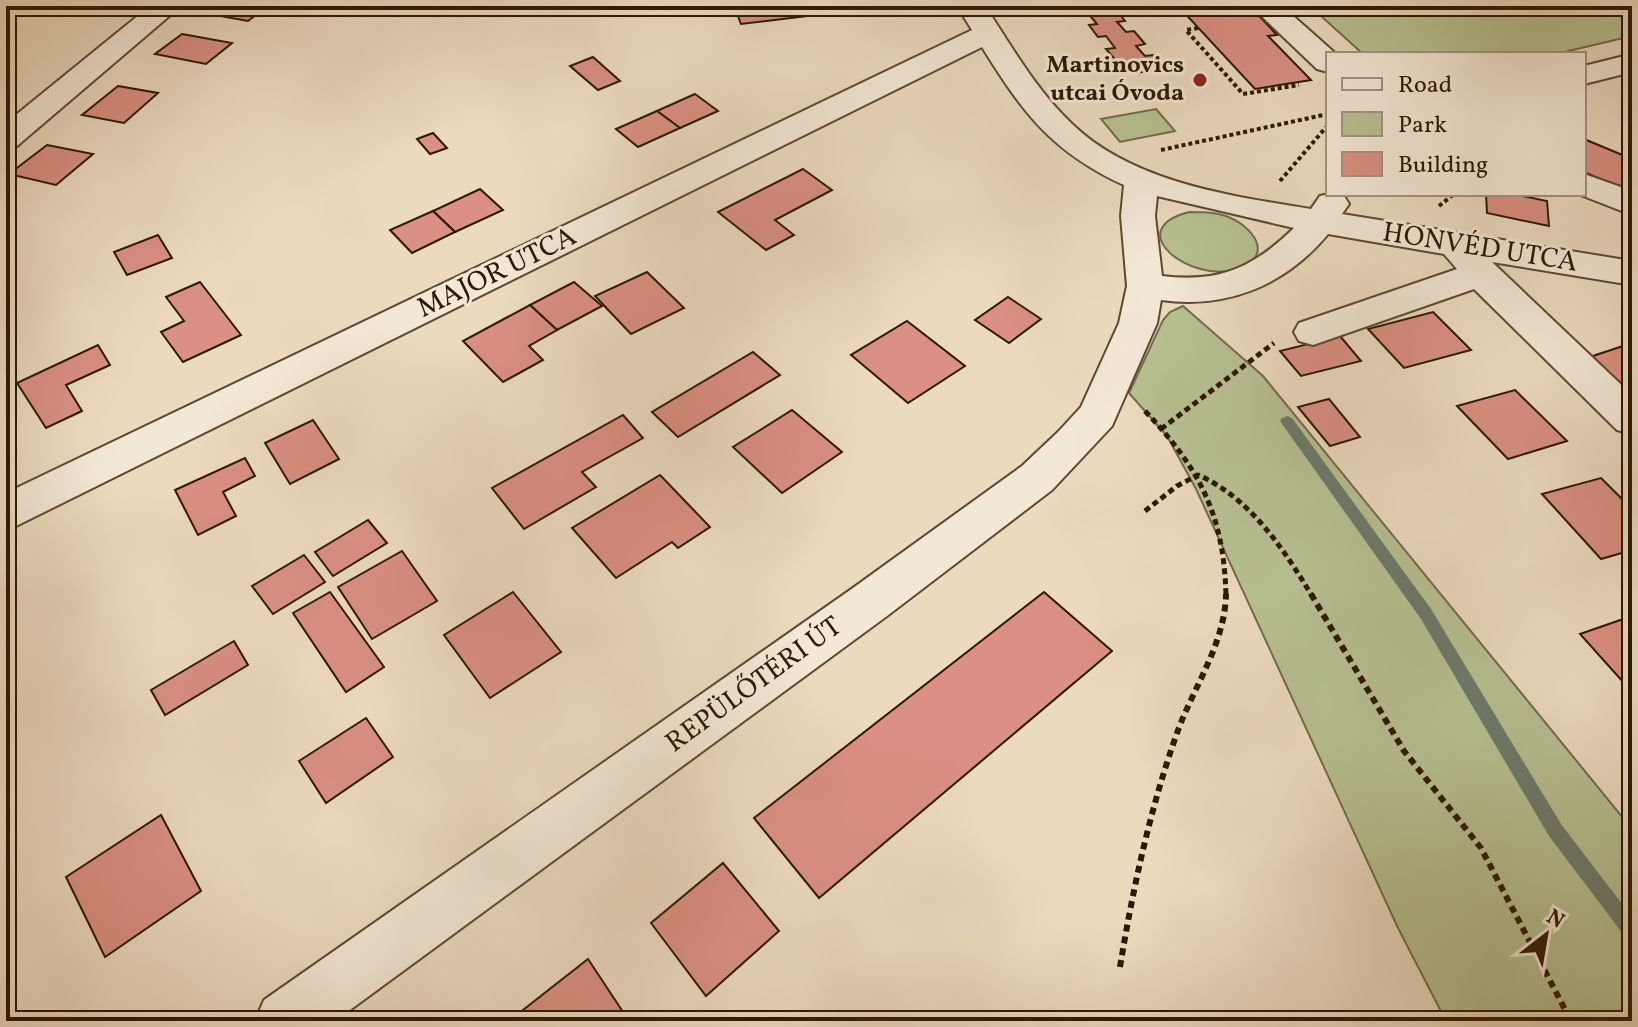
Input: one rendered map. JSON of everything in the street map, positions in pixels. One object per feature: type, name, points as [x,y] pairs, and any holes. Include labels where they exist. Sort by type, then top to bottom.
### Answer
[{"type":"street","points":[[6,139],[167,6]]},
{"type":"street","name":"HONVÉD UTCA","points":[[971,6],[1041,110],[1060,130],[1099,161],[1141,180],[1229,204],[1328,208],[1456,245],[1632,273]]},
{"type":"street","points":[[1265,6],[1326,61]]},
{"type":"street","name":"MAJOR UTCA","points":[[6,513],[988,33]]},
{"type":"street","points":[[1586,74],[1632,63]]},
{"type":"street","name":"REPÜLŐTÉRI ÚT","points":[[285,1021],[1037,478],[1098,415],[1138,323],[1145,286],[1138,216],[1141,180]]},
{"type":"street","points":[[1586,185],[1632,204]]},
{"type":"street","points":[[1145,286],[1201,291],[1231,285],[1261,273],[1328,208]]},
{"type":"street","points":[[1456,245],[1632,419]]},
{"type":"street","points":[[1313,332],[1482,273]]},
{"type":"path","points":[[1198,28],[1186,30],[1243,94],[1300,85]]},
{"type":"path","points":[[1161,150],[1326,114]]},
{"type":"path","points":[[1272,190],[1326,127]]},
{"type":"path","points":[[1113,385],[1147,413],[1198,475],[1211,511],[1227,593],[1225,614],[1178,731],[1161,785],[1131,897],[1120,967]]},
{"type":"path","points":[[1145,511],[1177,486],[1198,475]]},
{"type":"path","points":[[1198,475],[1219,484],[1249,508],[1306,586],[1404,751],[1481,848],[1571,1021]]},
{"type":"green space","points":[[1310,6],[1632,6],[1632,36],[1564,52],[1361,52]]},
{"type":"green space","points":[[1156,109],[1175,131],[1120,142],[1101,119]]},
{"type":"green space","points":[[1189,212],[1226,216],[1245,227],[1256,241],[1256,257],[1237,269],[1219,272],[1183,262],[1170,253],[1162,242],[1161,231],[1169,220]]},
{"type":"green space","points":[[1183,306],[1263,376],[1632,829],[1632,1021],[1446,1021],[1398,928],[1196,489],[1167,436],[1129,393],[1163,320],[1170,312]]},
{"type":"building","points":[[212,6],[267,6],[248,21],[203,13]]},
{"type":"building","points":[[734,6],[803,6],[808,16],[741,24]]},
{"type":"building","points":[[1178,6],[1250,6],[1277,35],[1268,36],[1311,80],[1255,89]]},
{"type":"building","points":[[1115,8],[1125,21],[1117,22],[1126,32],[1134,31],[1145,44],[1136,46],[1145,56],[1153,55],[1165,69],[1135,73],[1125,60],[1117,62],[1106,49],[1115,48],[1106,36],[1098,37],[1089,25],[1097,24],[1087,12]]},
{"type":"building","points":[[182,34],[232,43],[206,64],[155,54]]},
{"type":"building","points":[[593,57],[620,81],[598,90],[570,66]]},
{"type":"building","points":[[118,86],[158,93],[124,123],[82,115]]},
{"type":"building","points":[[695,94],[718,111],[680,128],[657,111]]},
{"type":"building","points":[[657,111],[680,128],[638,147],[616,129]]},
{"type":"building","points":[[433,133],[447,148],[430,154],[417,139]]},
{"type":"building","points":[[1586,140],[1632,159],[1632,193],[1586,173]]},
{"type":"building","points":[[47,145],[93,154],[56,185],[9,174]]},
{"type":"building","points":[[803,169],[832,190],[775,220],[794,235],[766,250],[718,212]]},
{"type":"building","points":[[480,189],[503,210],[455,232],[433,211]]},
{"type":"building","points":[[1486,196],[1523,196],[1547,201],[1549,226],[1487,213]]},
{"type":"building","points":[[433,211],[455,232],[412,253],[390,230]]},
{"type":"building","points":[[158,235],[172,258],[127,275],[114,252]]},
{"type":"building","points":[[647,272],[684,308],[631,334],[595,296]]},
{"type":"building","points":[[200,282],[241,335],[183,362],[161,332],[184,321],[166,297]]},
{"type":"building","points":[[574,282],[602,306],[557,330],[530,305]]},
{"type":"building","points":[[1008,297],[1041,319],[1009,343],[975,320]]},
{"type":"building","points":[[530,305],[557,330],[529,346],[543,360],[503,382],[463,341]]},
{"type":"building","points":[[1433,312],[1471,350],[1404,368],[1368,329]]},
{"type":"building","points":[[907,321],[965,366],[908,403],[851,355]]},
{"type":"building","points":[[1340,336],[1361,361],[1301,376],[1280,351]]},
{"type":"building","points":[[1632,343],[1632,399],[1584,359]]},
{"type":"building","points":[[98,345],[110,365],[66,385],[82,411],[46,428],[17,383]]},
{"type":"building","points":[[753,352],[780,375],[678,437],[652,412]]},
{"type":"building","points":[[1515,390],[1567,441],[1508,459],[1457,406]]},
{"type":"building","points":[[1329,399],[1360,437],[1330,446],[1298,407]]},
{"type":"building","points":[[792,410],[842,452],[782,493],[733,447]]},
{"type":"building","points":[[623,415],[643,438],[582,472],[596,487],[524,529],[492,488]]},
{"type":"building","points":[[313,420],[339,459],[290,484],[265,443]]},
{"type":"building","points":[[245,458],[255,476],[223,492],[236,516],[198,535],[175,490]]},
{"type":"building","points":[[660,475],[710,527],[678,548],[672,542],[616,578],[572,528]]},
{"type":"building","points":[[1601,478],[1632,509],[1632,550],[1601,559],[1542,494]]},
{"type":"building","points":[[368,520],[387,543],[333,576],[315,552]]},
{"type":"building","points":[[402,551],[437,601],[372,639],[338,587]]},
{"type":"building","points":[[304,555],[325,582],[273,614],[252,586]]},
{"type":"building","points":[[330,592],[384,667],[346,692],[293,613]]},
{"type":"building","points":[[513,592],[561,652],[490,698],[444,635]]},
{"type":"building","points":[[1044,592],[1112,651],[819,898],[754,818]]},
{"type":"building","points":[[1632,616],[1632,692],[1580,634]]},
{"type":"building","points":[[234,641],[248,665],[165,715],[151,690]]},
{"type":"building","points":[[366,718],[393,757],[326,803],[299,761]]},
{"type":"building","points":[[161,815],[201,891],[105,957],[66,877]]},
{"type":"building","points":[[723,863],[779,931],[706,996],[651,923]]},
{"type":"building","points":[[588,959],[629,1021],[509,1021]]},
{"type":"waterway","points":[[1287,421],[1426,614],[1555,830],[1632,932]]},
{"type":"place","name":"Martinovics utcai Óvoda","points":[[1200,80]]}]
